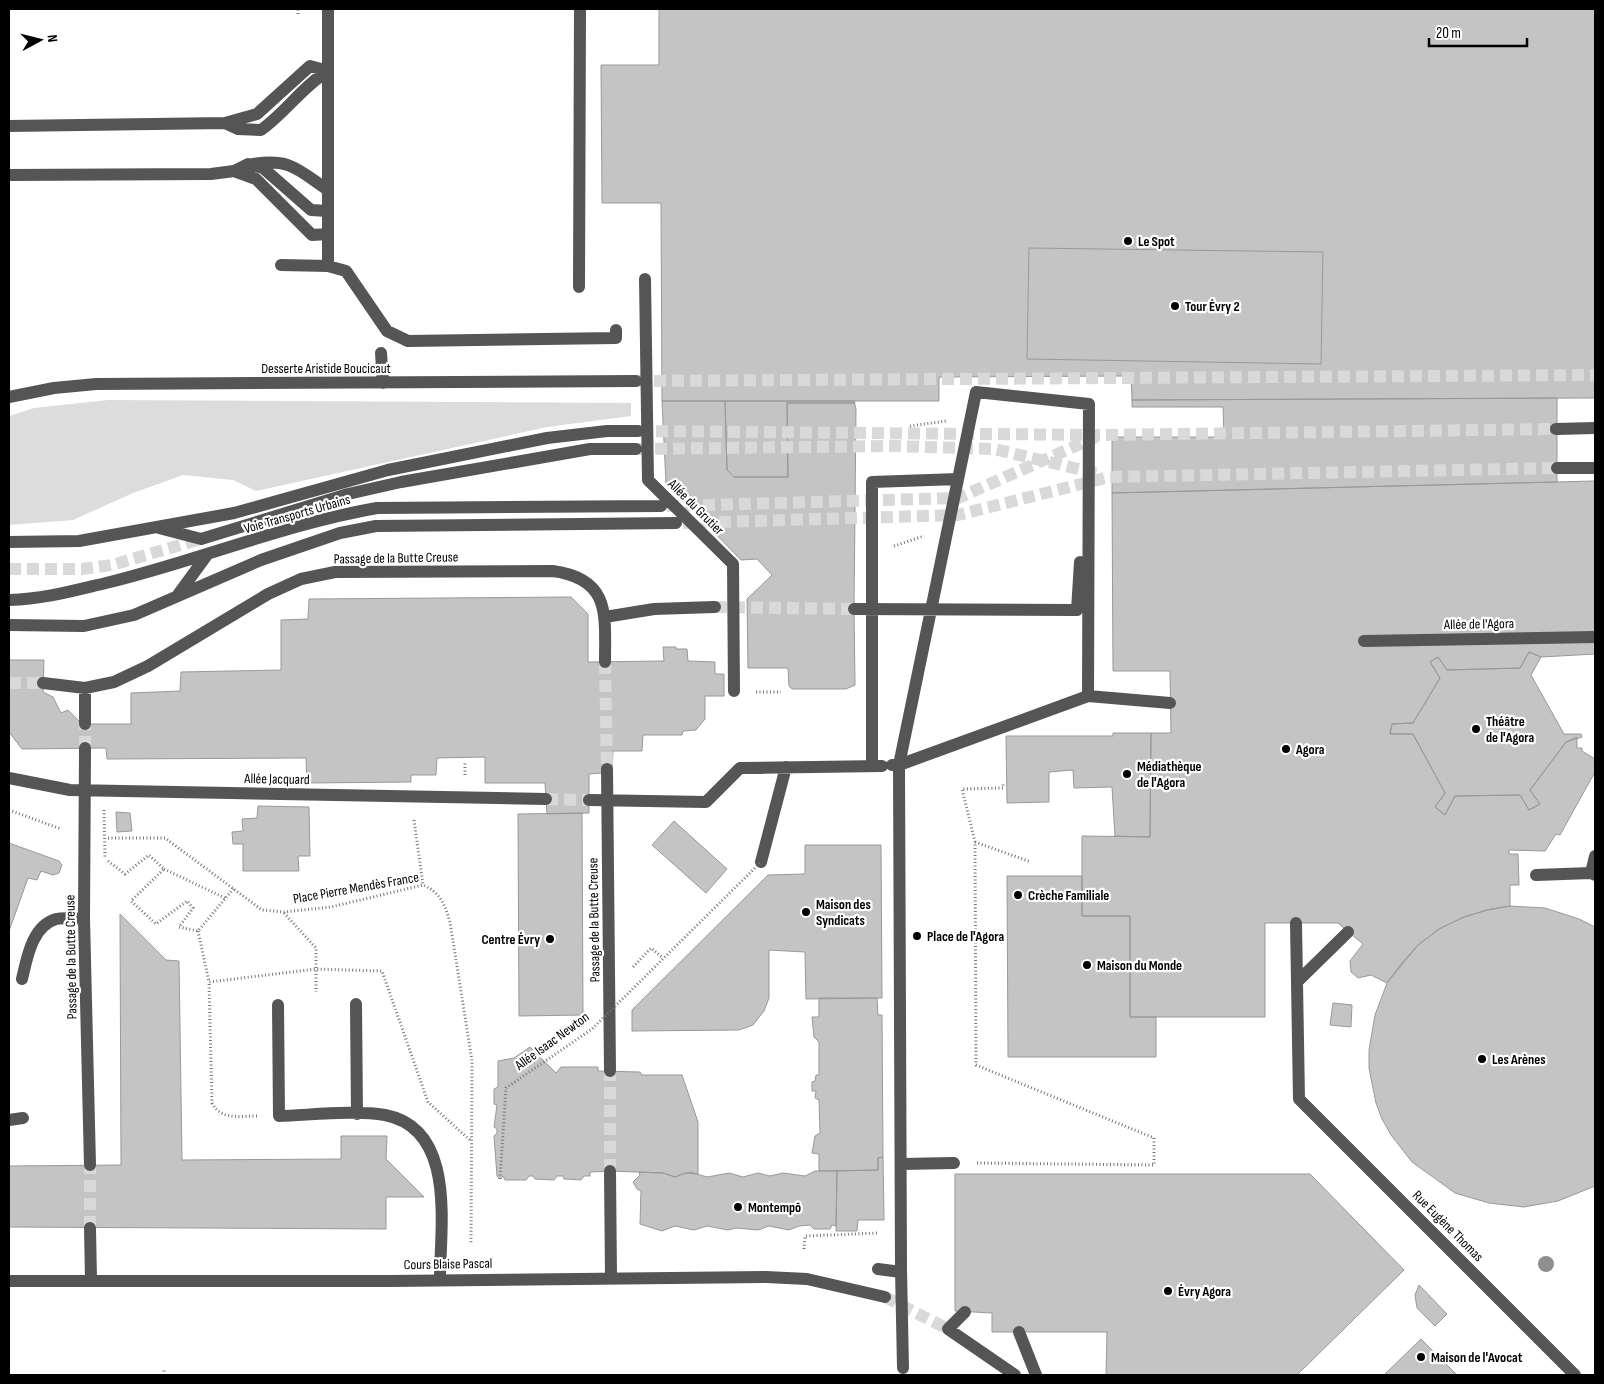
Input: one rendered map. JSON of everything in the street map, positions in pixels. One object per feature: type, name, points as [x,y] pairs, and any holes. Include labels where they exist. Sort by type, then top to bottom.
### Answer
[{"type":"street","points":[[328,9],[328,266]]},
{"type":"street","points":[[579,287],[580,9]]},
{"type":"street","points":[[9,126],[225,123],[238,128],[262,130],[289,107],[313,80],[328,71]]},
{"type":"street","points":[[9,175],[211,174],[234,171],[248,164],[274,161],[288,163],[328,190]]},
{"type":"street","points":[[248,164],[263,168],[311,210],[328,211]]},
{"type":"street","points":[[234,171],[256,179],[312,235],[328,234]]},
{"type":"street","points":[[281,265],[328,266],[346,271],[387,331],[408,342],[616,338],[616,330]]},
{"type":"street","name":"Allée du Grutier","points":[[645,279],[648,480],[733,564],[734,691]]},
{"type":"street","points":[[381,354],[383,383]]},
{"type":"street","name":"Desserte Aristide Boucicaut","points":[[11,396],[54,388],[96,384],[636,381]]},
{"type":"street","points":[[886,765],[931,610],[976,392],[1089,404],[1088,696]]},
{"type":"street","points":[[1556,429],[1595,428]]},
{"type":"street","name":"Voie Transports Urbains","points":[[9,542],[79,542],[234,513],[388,470],[546,438],[607,431],[638,431]]},
{"type":"street","name":"Voie Transports Urbains","points":[[201,539],[348,494],[402,482],[590,449],[636,449]]},
{"type":"street","points":[[1557,468],[1595,468]]},
{"type":"street","points":[[903,1372],[901,1164],[886,765],[871,610],[872,482],[958,479]]},
{"type":"street","name":"Voie Transports Urbains","points":[[9,600],[40,599],[165,569],[338,515],[378,508],[660,506]]},
{"type":"street","points":[[9,625],[84,626],[134,615],[261,560],[340,533],[376,526],[676,523]]},
{"type":"street","points":[[154,527],[201,539],[207,556],[177,596]]},
{"type":"street","points":[[854,610],[1077,610],[1080,562]]},
{"type":"street","name":"Passage de la Butte Creuse","points":[[43,682],[85,688],[114,682],[148,666],[268,594],[301,579],[335,572],[552,571],[572,574],[589,583],[600,598],[605,617],[605,662]]},
{"type":"street","points":[[605,617],[654,609],[716,606]]},
{"type":"street","name":"Allée de l'Agora","points":[[1364,641],[1595,637]]},
{"type":"street","points":[[85,688],[85,724]]},
{"type":"street","points":[[589,800],[706,802],[740,768],[886,765],[1088,696],[1170,703]]},
{"type":"street","name":"Passage de la Butte Creuse","points":[[85,748],[84,919],[90,1165]]},
{"type":"street","points":[[760,862],[786,767]]},
{"type":"street","name":"Passage de la Butte Creuse","points":[[607,768],[610,1071]]},
{"type":"street","name":"Allée Jacquard","points":[[9,778],[70,790],[168,794],[546,799]]},
{"type":"street","points":[[1536,875],[1593,874],[1595,856]]},
{"type":"street","points":[[22,979],[32,945],[44,926],[59,918],[84,919]]},
{"type":"street","points":[[1296,923],[1297,982]]},
{"type":"street","points":[[1297,982],[1348,932]]},
{"type":"street","name":"Rue Eugène Thomas","points":[[1297,982],[1299,1099],[1575,1375]]},
{"type":"street","points":[[356,1004],[357,1114]]},
{"type":"street","points":[[278,1005],[279,1116],[375,1114],[398,1119],[417,1132],[432,1150],[440,1183],[440,1279]]},
{"type":"street","points":[[9,1120],[24,1118]]},
{"type":"street","points":[[901,1164],[954,1163]]},
{"type":"street","points":[[610,1171],[611,1278]]},
{"type":"street","points":[[90,1228],[91,1280]]},
{"type":"street","points":[[878,1269],[901,1270]]},
{"type":"street","name":"Cours Blaise Pascal","points":[[9,1281],[766,1276],[807,1279],[885,1297]]},
{"type":"street","points":[[965,1312],[948,1328],[1014,1375]]},
{"type":"street","points":[[1019,1332],[1036,1375]]},
{"type":"path","points":[[298,9],[298,14]]},
{"type":"path","points":[[910,426],[971,417]]},
{"type":"path","points":[[871,553],[925,535]]},
{"type":"path","points":[[954,1163],[1154,1165],[1154,1138],[976,1065],[975,842],[962,789],[1003,788],[1003,783]]},
{"type":"path","name":"Place Pierre Mendès France","points":[[9,810],[85,838],[165,838],[262,910],[284,912],[331,906],[423,885],[433,889],[440,898],[450,922],[472,1061],[471,1244]]},
{"type":"path","points":[[104,810],[105,859],[125,874],[149,855],[164,869],[225,898]]},
{"type":"path","points":[[413,814],[423,885]]},
{"type":"path","points":[[975,842],[1031,862]]},
{"type":"path","name":"Allée Isaac Newton","points":[[500,1179],[506,1088],[592,1029],[760,862]]},
{"type":"path","points":[[164,869],[131,901],[156,924],[187,901],[194,908],[179,927],[198,931]]},
{"type":"path","points":[[198,931],[234,888]]},
{"type":"path","points":[[284,912],[316,948],[316,992]]},
{"type":"path","points":[[198,931],[209,982],[212,1104],[220,1114],[226,1116],[279,1116]]},
{"type":"path","points":[[610,992],[651,948],[663,958]]},
{"type":"path","points":[[209,982],[316,969],[382,971],[428,1102],[472,1141]]},
{"type":"path","points":[[804,1249],[805,1236],[883,1233]]},
{"type":"path","points":[[164,1369],[164,1375]]},
{"type":"shaded area","points":[[108,400],[631,403],[631,416],[547,427],[256,491],[233,480],[183,475],[133,493],[73,520],[9,525],[9,416],[34,408]]},
{"type":"building","name":"Le Spot","points":[[659,9],[1595,9],[1595,398],[1132,400],[1131,376],[939,377],[939,401],[662,401],[661,203],[602,203],[601,65],[659,65]]},
{"type":"building","name":"Tour Évry 2","points":[[1029,248],[1323,252],[1321,364],[1027,359]]},
{"type":"building","points":[[1557,398],[1557,482],[1112,493],[1112,437],[1224,437],[1223,407],[1132,407],[1132,400]]},
{"type":"building","points":[[662,401],[725,401],[727,470],[734,477],[788,477],[787,403],[854,403],[856,409],[855,685],[846,689],[792,689],[789,686],[788,668],[748,668],[747,599],[772,575],[757,559],[741,560],[666,483]]},
{"type":"building","points":[[725,401],[854,401],[855,403],[787,403],[788,477],[734,477],[727,470]]},
{"type":"building","name":"Agora","points":[[1595,481],[1595,654],[1541,657],[1529,652],[1520,668],[1447,670],[1438,657],[1430,662],[1440,678],[1413,723],[1392,724],[1390,734],[1413,734],[1445,793],[1435,807],[1445,815],[1455,796],[1520,795],[1529,810],[1540,804],[1530,790],[1566,742],[1577,737],[1577,748],[1582,748],[1582,751],[1595,759],[1595,772],[1560,835],[1556,834],[1545,851],[1509,850],[1509,854],[1518,854],[1519,885],[1510,885],[1510,906],[1464,917],[1439,929],[1418,945],[1387,983],[1371,975],[1358,978],[1351,972],[1350,961],[1363,944],[1338,923],[1265,923],[1265,1017],[1130,1017],[1130,916],[1082,916],[1082,836],[1150,837],[1151,733],[1171,733],[1170,671],[1113,671],[1112,493]]},
{"type":"building","points":[[571,597],[588,614],[588,662],[664,661],[663,647],[676,647],[676,649],[687,649],[688,661],[715,662],[715,674],[724,674],[724,696],[705,696],[705,719],[696,730],[683,731],[682,735],[643,735],[642,751],[613,751],[612,768],[602,773],[589,774],[589,813],[547,814],[545,783],[485,783],[485,757],[437,758],[436,775],[411,775],[411,782],[307,783],[306,758],[107,759],[106,748],[22,749],[9,732],[9,660],[44,660],[43,692],[53,697],[61,713],[68,710],[82,724],[131,724],[131,693],[180,691],[181,672],[281,670],[281,620],[308,619],[309,599]]},
{"type":"building","name":"Théâtre de l'Agora","points":[[1529,652],[1541,657],[1531,675],[1564,734],[1581,734],[1582,737],[1566,742],[1530,790],[1540,804],[1529,810],[1520,795],[1455,796],[1445,815],[1435,807],[1445,793],[1413,734],[1390,734],[1392,724],[1413,723],[1440,678],[1430,662],[1438,657],[1447,670],[1520,668]]},
{"type":"building","points":[[1113,733],[1151,733],[1150,837],[1115,836],[1112,787],[1074,788],[1073,770],[1049,772],[1049,802],[1007,803],[1006,736],[1113,736]]},
{"type":"building","points":[[258,806],[309,807],[310,856],[298,856],[299,871],[243,871],[243,844],[233,844],[232,832],[243,831],[242,819],[257,818]]},
{"type":"building","points":[[116,812],[130,813],[132,831],[117,832]]},
{"type":"building","name":"Centre Évry","points":[[582,813],[583,1015],[519,1016],[518,814]]},
{"type":"building","points":[[674,821],[727,869],[706,893],[652,845]]},
{"type":"building","points":[[9,843],[59,861],[62,865],[59,873],[53,875],[41,871],[37,880],[28,878],[9,931]]},
{"type":"building","name":"Maison des Syndicats","points":[[805,845],[881,845],[882,998],[806,999],[805,952],[769,950],[769,998],[764,1011],[753,1025],[739,1030],[632,1031],[632,1010],[768,875],[805,874]]},
{"type":"building","points":[[1007,876],[1082,876],[1082,916],[1130,916],[1130,1017],[1156,1017],[1156,1057],[1008,1057]]},
{"type":"building","name":"Les Arènes","points":[[1510,906],[1545,908],[1579,919],[1595,927],[1595,1186],[1558,1201],[1524,1207],[1489,1203],[1455,1193],[1412,1162],[1391,1135],[1382,1119],[1376,1103],[1369,1068],[1369,1050],[1375,1015],[1387,983],[1401,964],[1418,945],[1439,929],[1464,917]]},
{"type":"building","points":[[120,914],[166,960],[179,961],[182,1160],[341,1159],[341,1136],[387,1136],[386,1159],[424,1197],[386,1197],[386,1229],[9,1227],[9,1166],[121,1165]]},
{"type":"building","points":[[819,998],[877,998],[878,1015],[882,1015],[883,1157],[878,1158],[878,1170],[819,1171],[819,1154],[812,1153],[815,1136],[820,1133],[819,1100],[815,1098],[816,1091],[812,1091],[812,1082],[815,1081],[816,1075],[819,1075],[819,1042],[814,1037],[812,1017],[819,1017]]},
{"type":"building","points":[[1333,1003],[1352,1005],[1351,1027],[1330,1025]]},
{"type":"building","points":[[530,1047],[556,1073],[561,1067],[598,1067],[598,1071],[640,1072],[642,1075],[682,1075],[698,1122],[698,1174],[683,1173],[675,1177],[663,1173],[610,1171],[590,1172],[590,1176],[584,1176],[581,1180],[564,1179],[563,1176],[557,1176],[554,1180],[535,1179],[533,1176],[529,1176],[526,1180],[505,1180],[503,1176],[500,1179],[497,1176],[494,1136],[497,1133],[497,1129],[494,1127],[497,1105],[494,1104],[494,1089],[498,1087],[498,1061],[514,1058]]},
{"type":"building","points":[[883,1157],[884,1220],[858,1220],[857,1231],[836,1231],[837,1171],[878,1170],[878,1158]]},
{"type":"building","name":"Montempô","points":[[815,1171],[837,1171],[836,1226],[832,1225],[830,1229],[814,1229],[810,1225],[799,1226],[789,1230],[769,1226],[758,1230],[736,1228],[728,1230],[707,1226],[694,1230],[675,1226],[662,1231],[640,1224],[641,1191],[637,1189],[633,1182],[640,1175],[639,1172],[663,1173],[675,1177],[690,1172],[707,1177],[729,1173],[743,1177],[758,1173],[770,1176],[783,1173],[805,1176]]},
{"type":"building","name":"Évry Agora","points":[[955,1174],[1310,1174],[1404,1270],[1297,1375],[1106,1375],[1107,1332],[992,1332],[992,1313],[955,1311]]},
{"type":"building","points":[[1419,1285],[1447,1314],[1435,1326],[1417,1308],[1415,1295]]},
{"type":"building","name":"Maison de l'Avocat","points":[[1421,1339],[1457,1375],[1384,1375]]},
{"type":"tunnel","points":[[636,381],[1595,375]]},
{"type":"tunnel","points":[[638,431],[1101,435],[1556,429]]},
{"type":"tunnel","points":[[667,506],[958,498],[1096,437]]},
{"type":"tunnel","points":[[637,449],[891,446],[994,449],[1099,474]]},
{"type":"tunnel","points":[[683,523],[958,515],[1109,477],[1557,468]]},
{"type":"tunnel","points":[[9,569],[82,569],[112,565],[201,539]]},
{"type":"tunnel","points":[[715,607],[854,609]]},
{"type":"tunnel","points":[[605,662],[607,769]]},
{"type":"tunnel","points":[[9,683],[43,683]]},
{"type":"tunnel","points":[[85,724],[85,748]]},
{"type":"tunnel","points":[[546,799],[589,800]]},
{"type":"tunnel","points":[[610,1071],[610,1171]]},
{"type":"tunnel","points":[[90,1165],[90,1228]]},
{"type":"tunnel","points":[[885,1297],[948,1329]]},
{"type":"place","name":"Le Spot","points":[[1128,241]]},
{"type":"place","name":"Tour Évry 2","points":[[1175,306]]},
{"type":"place","name":"Théâtre de l'Agora","points":[[1476,729]]},
{"type":"place","name":"Agora","points":[[1286,749]]},
{"type":"place","name":"Médiathèque de l'Agora","points":[[1127,774]]},
{"type":"place","name":"Crèche Familiale","points":[[1018,895]]},
{"type":"place","name":"Maison des Syndicats","points":[[806,912]]},
{"type":"place","name":"Place de l'Agora","points":[[917,936]]},
{"type":"place","name":"Centre Évry","points":[[550,939]]},
{"type":"place","name":"Maison du Monde","points":[[1087,965]]},
{"type":"place","name":"Les Arènes","points":[[1482,1059]]},
{"type":"place","name":"Montempô","points":[[738,1207]]},
{"type":"place","name":"Évry Agora","points":[[1168,1291]]},
{"type":"place","name":"Maison de l'Avocat","points":[[1421,1357]]}]
